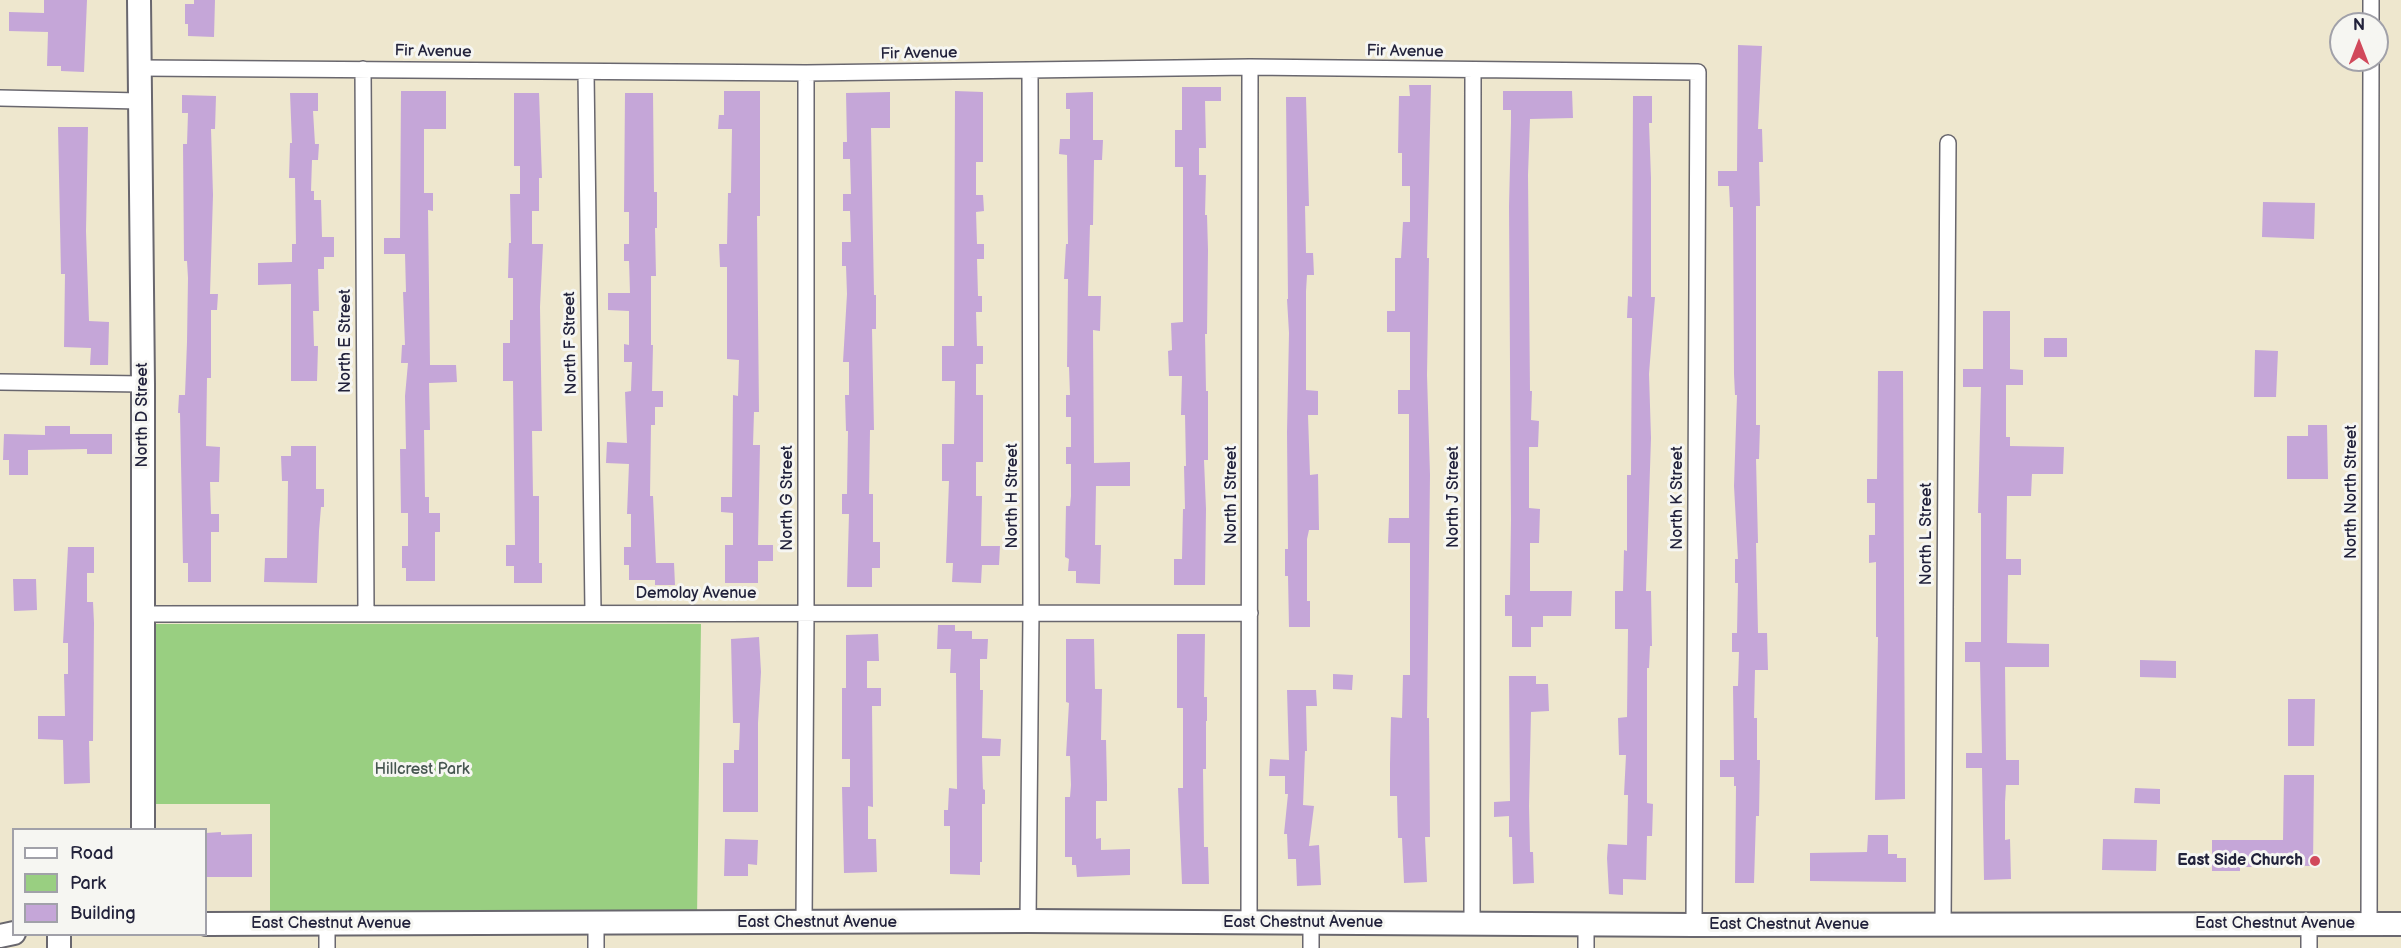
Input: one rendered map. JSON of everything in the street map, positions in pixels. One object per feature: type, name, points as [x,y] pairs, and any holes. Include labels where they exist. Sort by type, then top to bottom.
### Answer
[{"type":"street","name":"North D Street","points":[[139,0],[143,384],[143,828]]},
{"type":"street","name":"Fir Avenue","points":[[140,68],[806,73],[1250,67],[1698,72]]},
{"type":"street","name":"North I Street","points":[[1249,923],[1250,67]]},
{"type":"street","name":"North E Street","points":[[363,69],[366,612]]},
{"type":"street","name":"North H Street","points":[[1028,921],[1031,612],[1030,70]]},
{"type":"street","name":"North J Street","points":[[1472,923],[1473,70]]},
{"type":"street","name":"North F Street","points":[[586,72],[593,612]]},
{"type":"street","name":"North K Street","points":[[1694,925],[1698,72]]},
{"type":"street","name":"North North Street","points":[[2369,924],[2371,72]]},
{"type":"street","name":"North G Street","points":[[804,923],[807,612],[806,73]]},
{"type":"street","points":[[0,98],[140,101]]},
{"type":"street","name":"North L Street","points":[[1943,924],[1948,143]]},
{"type":"street","points":[[0,382],[143,384]]},
{"type":"street","name":"Demolay Avenue","points":[[143,614],[1031,612],[1250,614]]},
{"type":"street","name":"East Chestnut Avenue","points":[[207,924],[1028,921],[1694,925],[2401,924]]},
{"type":"street","points":[[327,923],[327,948]]},
{"type":"street","points":[[1311,923],[1311,948]]},
{"type":"street","points":[[596,924],[596,948]]},
{"type":"street","points":[[1586,924],[1586,948]]},
{"type":"street","points":[[2309,924],[2309,948]]},
{"type":"green space","name":"Hillcrest Park","points":[[153,624],[701,624],[697,917],[270,915],[270,804],[153,804]]},
{"type":"building","points":[[44,0],[87,0],[84,72],[61,71],[61,66],[47,66],[48,32],[9,31],[9,12],[44,13]]},
{"type":"building","points":[[194,0],[215,0],[214,37],[188,36],[188,24],[185,24],[185,4],[194,4]]},
{"type":"building","points":[[1738,45],[1762,46],[1758,129],[1762,129],[1763,162],[1759,162],[1760,206],[1756,206],[1756,425],[1760,425],[1759,459],[1756,459],[1758,543],[1756,543],[1758,633],[1767,633],[1768,670],[1755,670],[1754,718],[1757,718],[1757,760],[1760,760],[1754,883],[1735,883],[1736,786],[1734,786],[1734,777],[1720,777],[1720,760],[1734,760],[1733,686],[1738,686],[1739,652],[1732,652],[1732,633],[1737,633],[1738,583],[1735,583],[1735,559],[1738,559],[1734,486],[1737,395],[1735,395],[1734,374],[1733,207],[1730,207],[1729,186],[1718,186],[1718,171],[1737,171]]},
{"type":"building","points":[[1409,85],[1431,85],[1427,258],[1429,258],[1427,375],[1430,475],[1427,718],[1429,718],[1430,837],[1425,837],[1427,882],[1404,883],[1402,838],[1398,838],[1397,796],[1390,796],[1390,764],[1391,717],[1402,718],[1403,675],[1410,675],[1410,543],[1388,543],[1389,518],[1409,518],[1409,414],[1398,414],[1398,390],[1410,390],[1410,332],[1387,332],[1387,311],[1395,311],[1395,258],[1401,258],[1403,222],[1410,222],[1410,186],[1402,186],[1402,153],[1398,153],[1399,96],[1410,96]]},
{"type":"building","points":[[1182,87],[1221,87],[1221,101],[1205,101],[1206,148],[1199,148],[1199,175],[1206,175],[1205,215],[1207,215],[1208,250],[1207,334],[1205,334],[1208,460],[1204,460],[1205,585],[1174,585],[1174,559],[1182,559],[1183,509],[1185,509],[1184,466],[1186,466],[1185,415],[1181,415],[1182,376],[1169,376],[1168,351],[1172,350],[1171,323],[1183,322],[1183,167],[1175,167],[1175,130],[1182,130]]},
{"type":"building","points":[[401,91],[446,91],[446,129],[424,129],[424,193],[433,193],[433,211],[428,210],[430,365],[456,365],[457,382],[429,383],[430,430],[424,430],[425,497],[429,497],[429,513],[440,513],[440,532],[435,532],[435,581],[406,581],[406,568],[402,568],[402,546],[408,546],[408,513],[401,513],[400,449],[406,449],[405,396],[408,363],[401,363],[402,345],[405,345],[403,292],[406,292],[405,254],[384,254],[384,238],[400,238]]},
{"type":"building","points":[[724,91],[760,91],[760,216],[757,216],[759,412],[754,412],[753,445],[760,445],[758,545],[773,545],[773,561],[758,561],[758,583],[725,583],[725,545],[733,545],[733,513],[721,512],[721,497],[732,497],[733,395],[738,396],[739,360],[727,359],[727,267],[720,267],[719,244],[727,244],[728,193],[731,193],[732,129],[718,129],[719,115],[724,115]]},
{"type":"building","points":[[955,91],[983,92],[983,162],[976,162],[976,195],[983,195],[984,211],[976,212],[977,244],[984,244],[984,259],[977,259],[978,296],[982,296],[982,312],[976,312],[977,346],[983,346],[983,364],[976,364],[976,395],[983,395],[983,462],[976,462],[976,496],[982,496],[981,546],[1000,546],[999,565],[982,565],[981,583],[952,582],[953,563],[946,563],[949,481],[942,481],[942,444],[954,444],[955,381],[942,381],[942,346],[954,346]]},
{"type":"building","points":[[1503,91],[1572,91],[1573,118],[1530,119],[1528,175],[1530,391],[1532,391],[1531,420],[1539,421],[1538,447],[1529,447],[1529,508],[1540,509],[1539,543],[1530,543],[1530,591],[1572,591],[1571,616],[1543,616],[1543,627],[1531,627],[1531,647],[1512,647],[1512,616],[1505,616],[1505,595],[1510,595],[1511,520],[1509,206],[1511,110],[1503,110]]},
{"type":"building","points":[[890,92],[890,128],[871,128],[876,329],[872,329],[874,430],[870,430],[869,494],[873,494],[873,542],[880,542],[880,568],[872,568],[872,587],[847,587],[849,514],[842,514],[842,494],[847,494],[848,431],[846,431],[845,395],[849,395],[849,362],[843,362],[847,294],[846,266],[842,266],[842,242],[851,242],[850,211],[843,211],[843,194],[851,194],[850,159],[843,159],[843,142],[847,142],[846,93]]},
{"type":"building","points":[[1093,92],[1093,140],[1103,140],[1102,160],[1094,160],[1093,225],[1090,225],[1088,296],[1101,296],[1100,331],[1093,330],[1094,463],[1130,462],[1130,486],[1096,486],[1095,545],[1101,545],[1100,584],[1076,583],[1076,571],[1068,571],[1069,559],[1065,557],[1066,506],[1070,506],[1071,496],[1071,464],[1066,464],[1066,447],[1071,447],[1071,417],[1066,417],[1066,395],[1070,395],[1069,367],[1067,367],[1068,279],[1064,279],[1066,244],[1068,244],[1067,155],[1059,154],[1060,139],[1070,139],[1070,109],[1066,109],[1066,93]]},
{"type":"building","points":[[290,93],[318,93],[318,111],[313,111],[315,144],[319,144],[318,160],[312,160],[311,191],[314,191],[314,200],[321,200],[322,237],[334,237],[334,257],[324,257],[324,269],[318,269],[319,311],[313,311],[314,346],[318,346],[317,381],[291,381],[291,284],[258,285],[258,263],[292,262],[292,244],[296,244],[295,178],[289,178],[290,143],[292,143]]},
{"type":"building","points":[[514,93],[539,93],[542,178],[539,178],[539,211],[532,211],[532,244],[543,244],[540,307],[542,431],[532,431],[533,496],[539,496],[539,563],[542,563],[542,583],[514,583],[514,566],[506,566],[506,545],[515,545],[513,381],[503,381],[503,343],[510,343],[510,320],[513,320],[513,278],[508,278],[509,243],[511,243],[510,194],[520,194],[520,166],[514,166]]},
{"type":"building","points":[[625,93],[653,93],[654,192],[657,192],[657,228],[655,228],[656,276],[651,276],[652,391],[663,391],[663,407],[655,407],[655,425],[651,425],[650,496],[653,496],[656,563],[674,563],[675,585],[655,585],[655,580],[629,580],[629,565],[624,565],[624,547],[631,547],[631,514],[627,514],[629,464],[606,463],[607,442],[627,443],[625,392],[631,391],[632,362],[624,362],[624,344],[629,345],[629,311],[608,310],[608,293],[630,293],[629,261],[624,261],[624,244],[629,244],[629,212],[624,212]]},
{"type":"building","points":[[182,95],[216,96],[215,129],[211,129],[213,195],[210,294],[218,294],[217,310],[211,310],[211,378],[207,378],[206,446],[220,447],[219,482],[210,482],[211,514],[219,514],[219,532],[211,532],[211,582],[188,582],[188,563],[183,563],[180,413],[178,413],[179,395],[185,395],[187,342],[188,278],[187,261],[184,261],[183,144],[187,144],[188,113],[182,113]]},
{"type":"building","points":[[1633,96],[1652,96],[1652,123],[1649,123],[1651,297],[1655,297],[1649,374],[1651,438],[1646,591],[1651,591],[1652,646],[1650,646],[1649,668],[1647,668],[1647,803],[1653,804],[1652,836],[1647,836],[1646,880],[1623,879],[1623,895],[1609,894],[1607,858],[1608,844],[1627,845],[1628,795],[1624,795],[1626,755],[1619,755],[1618,718],[1627,717],[1628,629],[1615,629],[1615,591],[1623,591],[1624,550],[1627,551],[1627,475],[1631,475],[1632,318],[1627,318],[1628,296],[1632,297]]},
{"type":"building","points":[[1286,97],[1306,97],[1309,206],[1305,206],[1306,253],[1313,253],[1314,275],[1307,275],[1306,390],[1318,391],[1318,415],[1308,415],[1310,475],[1318,474],[1319,530],[1309,530],[1307,539],[1307,601],[1310,601],[1310,627],[1289,627],[1288,576],[1285,576],[1285,549],[1288,549],[1289,333]]},
{"type":"building","points":[[58,127],[88,127],[86,231],[89,321],[109,322],[108,365],[90,365],[91,348],[64,347],[65,274],[61,274]]},
{"type":"building","points":[[2263,202],[2315,203],[2314,239],[2262,237]]},
{"type":"building","points":[[1983,311],[2010,311],[2010,369],[2023,370],[2023,385],[2006,385],[2006,437],[2010,437],[2010,446],[2064,447],[2063,474],[2032,474],[2031,496],[2007,496],[2006,559],[2021,559],[2021,575],[2008,575],[2007,643],[2049,644],[2049,667],[2005,667],[2006,760],[2019,760],[2019,785],[2006,785],[2005,840],[2010,839],[2011,879],[1984,880],[1982,768],[1966,768],[1966,753],[1982,753],[1980,662],[1965,662],[1965,642],[1981,642],[1981,513],[1978,513],[1981,387],[1963,387],[1963,369],[1983,369]]},
{"type":"building","points":[[2044,338],[2067,338],[2067,357],[2044,357]]},
{"type":"building","points":[[2255,350],[2278,351],[2276,397],[2254,397]]},
{"type":"building","points":[[1878,371],[1903,371],[1905,799],[1875,800],[1878,637],[1876,637],[1876,562],[1869,563],[1869,535],[1875,535],[1875,503],[1867,503],[1867,479],[1877,479]]},
{"type":"building","points":[[2308,425],[2327,425],[2328,479],[2287,479],[2287,436],[2308,436]]},
{"type":"building","points":[[45,426],[70,426],[70,434],[112,434],[112,454],[87,454],[87,449],[28,450],[28,475],[9,475],[9,460],[3,460],[4,434],[45,435]]},
{"type":"building","points":[[291,446],[316,446],[316,489],[324,489],[324,507],[321,507],[319,531],[317,583],[264,582],[265,558],[287,558],[288,481],[282,481],[281,456],[291,456]]},
{"type":"building","points":[[68,547],[94,547],[94,573],[87,573],[87,602],[93,602],[94,623],[93,741],[89,741],[90,783],[64,784],[63,740],[38,739],[38,716],[65,716],[64,674],[68,674],[68,643],[63,643]]},
{"type":"building","points":[[13,579],[36,579],[37,610],[14,611]]},
{"type":"building","points":[[938,625],[955,625],[955,631],[972,631],[972,639],[988,639],[987,659],[980,659],[980,690],[983,690],[982,738],[1001,739],[1000,756],[982,756],[985,804],[982,804],[980,875],[950,874],[950,826],[944,826],[944,810],[948,810],[949,788],[957,789],[956,673],[950,673],[951,649],[937,649]]},
{"type":"building","points":[[878,634],[879,661],[867,661],[867,688],[881,688],[881,706],[872,706],[873,807],[868,806],[868,839],[876,839],[877,872],[844,873],[842,787],[850,787],[850,759],[842,759],[842,688],[846,688],[846,635]]},
{"type":"building","points":[[1177,634],[1205,634],[1204,697],[1207,697],[1207,721],[1206,769],[1203,769],[1204,847],[1208,847],[1209,884],[1182,884],[1178,788],[1183,788],[1183,708],[1177,708]]},
{"type":"building","points":[[759,637],[761,672],[758,723],[758,812],[723,812],[723,763],[734,763],[734,750],[739,750],[740,723],[733,723],[731,639]]},
{"type":"building","points":[[1066,639],[1094,639],[1095,689],[1102,689],[1101,740],[1106,740],[1107,785],[1107,801],[1096,801],[1096,839],[1101,838],[1101,850],[1130,849],[1130,875],[1077,877],[1076,865],[1072,865],[1072,857],[1065,857],[1065,797],[1070,797],[1071,785],[1070,756],[1066,756],[1069,703],[1066,702]]},
{"type":"building","points":[[2140,660],[2176,661],[2176,678],[2140,677]]},
{"type":"building","points":[[1333,674],[1353,675],[1352,690],[1333,689]]},
{"type":"building","points":[[1509,676],[1536,676],[1536,684],[1548,684],[1549,711],[1531,712],[1529,806],[1530,852],[1533,852],[1534,883],[1513,884],[1509,816],[1494,817],[1494,802],[1510,801]]},
{"type":"building","points":[[1287,690],[1316,690],[1317,706],[1306,706],[1307,751],[1305,751],[1303,805],[1314,806],[1309,846],[1319,845],[1321,885],[1297,886],[1296,859],[1288,859],[1287,834],[1284,834],[1288,794],[1285,794],[1285,776],[1269,776],[1270,759],[1289,760]]},
{"type":"building","points":[[2288,699],[2315,699],[2314,746],[2288,746]]},
{"type":"building","points":[[2284,775],[2314,775],[2313,866],[2258,865],[2258,867],[2240,867],[2240,871],[2212,871],[2212,840],[2283,840]]},
{"type":"building","points":[[2135,788],[2160,789],[2160,804],[2134,803]]},
{"type":"building","points":[[207,833],[252,834],[252,877],[207,877]]},
{"type":"building","points":[[1868,835],[1888,835],[1888,854],[1897,854],[1897,858],[1906,858],[1906,882],[1810,881],[1810,853],[1867,852]]},
{"type":"building","points":[[725,839],[758,840],[757,865],[748,864],[748,876],[724,876]]},
{"type":"building","points":[[2103,839],[2157,840],[2156,871],[2102,870]]},
{"type":"place","name":"East Side Church","points":[[2315,861]]}]
